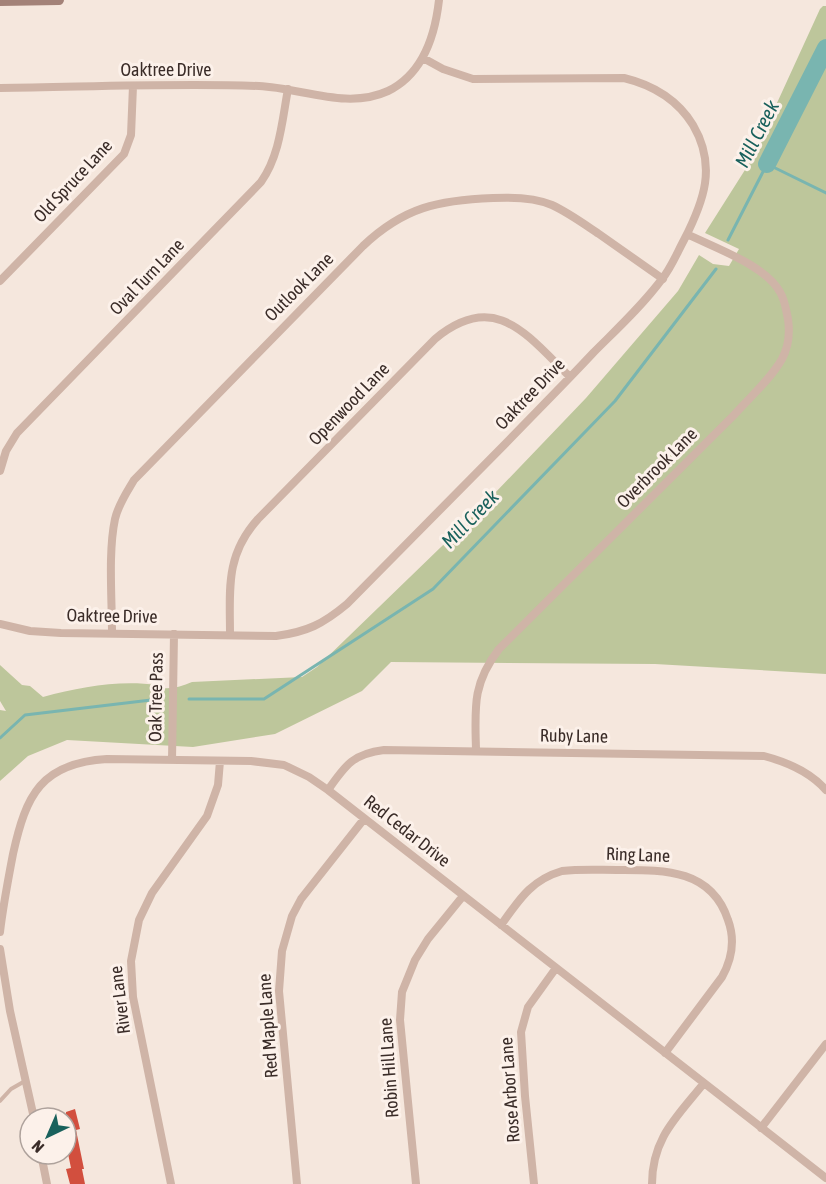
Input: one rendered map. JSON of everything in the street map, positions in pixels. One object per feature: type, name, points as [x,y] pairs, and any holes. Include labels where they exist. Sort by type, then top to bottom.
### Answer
[{"type":"main road","points":[[0,1],[59,0]]},
{"type":"street","name":"Oaktree Drive","points":[[0,88],[261,86],[342,99],[374,97],[403,81],[423,58],[434,33],[439,0]]},
{"type":"street","name":"Oaktree Drive","points":[[0,624],[30,631],[276,636],[296,633],[313,627],[347,604],[663,279],[701,205],[706,182],[704,150],[697,132],[687,116],[660,91],[624,78],[473,79],[444,69],[423,58]]},
{"type":"street","name":"Old Spruce Lane","points":[[0,281],[124,154],[131,135],[133,86]]},
{"type":"street","name":"Oval Turn Lane","points":[[0,471],[6,451],[17,433],[261,182],[273,162],[279,144],[288,89]]},
{"type":"street","name":"Outlook Lane","points":[[112,633],[116,518],[134,480],[363,246],[388,226],[411,212],[429,205],[458,200],[528,199],[544,202],[573,217],[663,279]]},
{"type":"street","name":"Overbrook Lane","points":[[476,750],[478,690],[485,670],[499,649],[734,415],[769,377],[786,350],[789,328],[787,310],[779,290],[771,279],[755,268],[687,234]]},
{"type":"street","name":"Openwood Lane","points":[[230,635],[232,568],[242,540],[258,519],[418,356],[450,327],[475,317],[497,318],[507,322],[532,340],[570,377]]},
{"type":"street","name":"Oak Tree Pass","points":[[172,760],[174,634]]},
{"type":"street","name":"Ruby Lane","points":[[328,790],[350,761],[370,751],[476,750],[764,756],[795,767],[826,790]]},
{"type":"street","name":"Red Cedar Drive","points":[[0,932],[9,872],[20,824],[40,785],[66,767],[89,760],[250,761],[284,765],[309,777],[328,790],[826,1178]]},
{"type":"street","name":"River Lane","points":[[171,1184],[133,997],[131,961],[139,920],[152,893],[207,816],[218,785],[220,761]]},
{"type":"street","name":"Red Maple Lane","points":[[297,1184],[279,991],[282,951],[292,916],[301,900],[364,819]]},
{"type":"street","name":"Ring Lane","points":[[501,925],[537,881],[562,871],[669,872],[700,882],[713,893],[726,914],[732,936],[729,965],[665,1053]]},
{"type":"street","name":"Robin Hill Lane","points":[[416,1184],[400,1020],[402,992],[406,978],[419,953],[464,896]]},
{"type":"street","points":[[0,949],[10,1011],[31,1106]]},
{"type":"street","name":"Rose Arbor Lane","points":[[534,1184],[521,1032],[528,1007],[556,968]]},
{"type":"street","points":[[761,1128],[826,1044]]},
{"type":"street","points":[[652,1184],[652,1165],[659,1141],[704,1083]]},
{"type":"street","points":[[43,1166],[47,1184]]},
{"type":"lane","points":[[0,1101],[11,1089],[26,1081]]},
{"type":"green space","points":[[823,6],[826,6],[826,674],[655,664],[391,662],[362,691],[275,734],[193,747],[67,740],[28,756],[0,781],[0,710],[6,711],[0,701],[0,665],[22,685],[30,686],[43,697],[85,687],[114,684],[157,685],[157,687],[171,688],[192,682],[302,677],[317,667],[472,517],[586,398],[678,291],[699,255],[713,264],[729,266],[739,249],[705,233],[750,162]]},
{"type":"building","points":[[78,1140],[85,1184],[70,1184],[66,1169],[71,1168],[71,1166],[78,1166]]},
{"type":"waterway","name":"Mill Creek","points":[[767,164],[826,48]]},
{"type":"waterway","name":"Mill Creek","points":[[728,240],[767,164],[826,193]]},
{"type":"waterway","name":"Mill Creek","points":[[189,699],[264,699],[433,589],[615,401],[716,269]]},
{"type":"waterway","name":"Mill Creek","points":[[0,738],[25,715],[151,700]]}]
